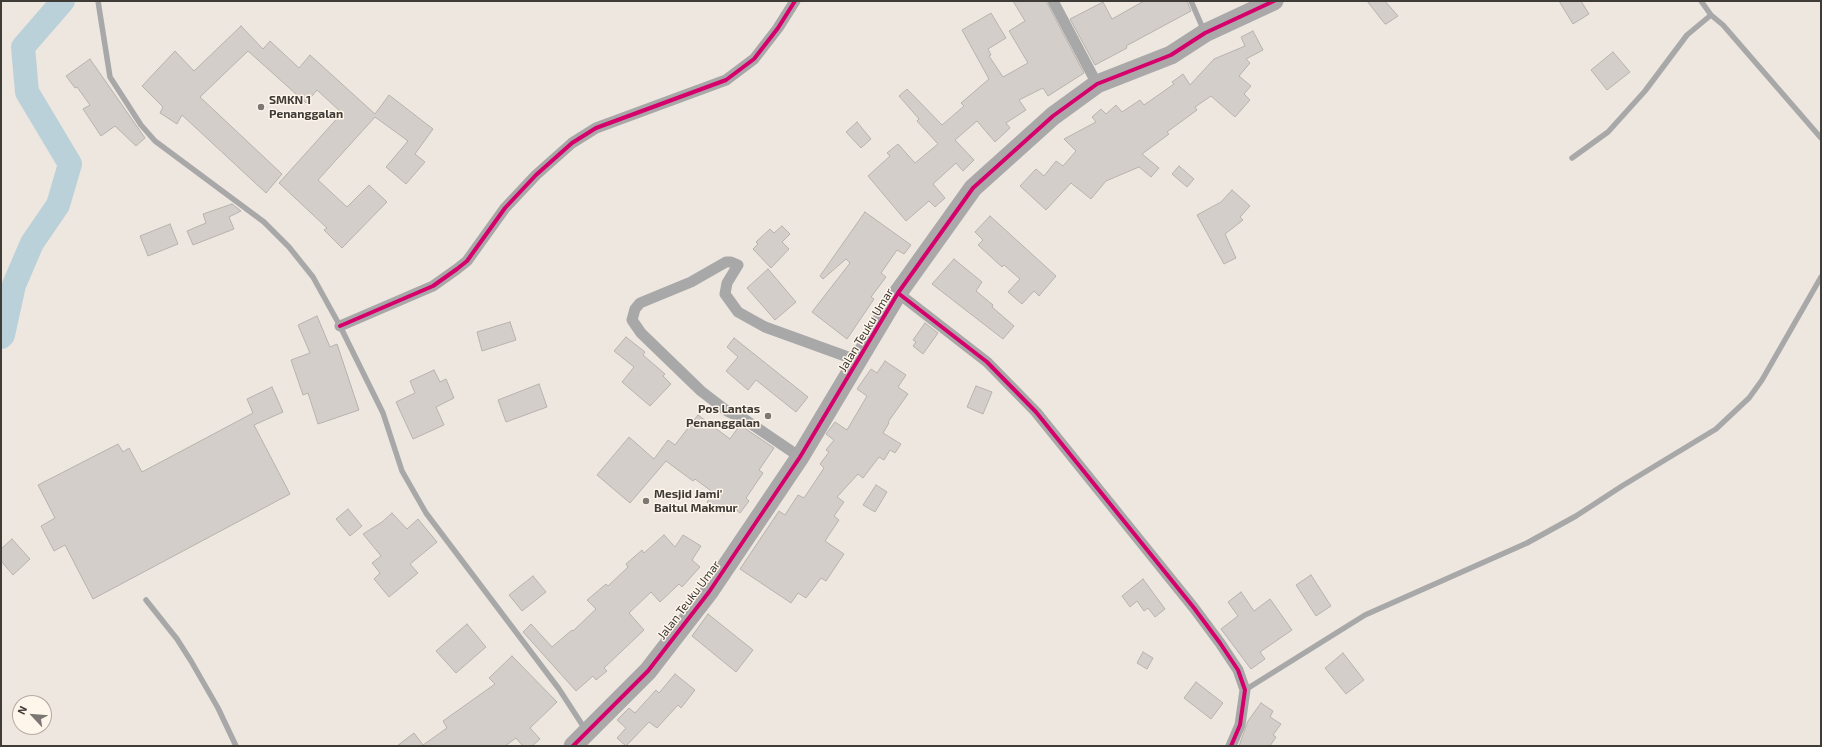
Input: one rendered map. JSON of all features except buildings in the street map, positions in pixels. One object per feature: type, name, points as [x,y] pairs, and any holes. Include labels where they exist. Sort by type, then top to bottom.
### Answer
[{"type":"highway","name":"Jalan Teuku Umar","points":[[573,746],[592,739],[648,671],[709,592],[800,457],[859,361],[898,293],[973,188],[1053,116],[1097,84],[1171,56],[1205,33],[1274,1]]},
{"type":"street","points":[[340,326],[433,286],[457,269],[467,261],[505,208],[536,175],[572,143],[596,128],[726,80],[754,59],[795,1]]},
{"type":"street","points":[[1053,1],[1097,84]]},
{"type":"street","points":[[800,457],[744,419],[727,412],[709,398],[642,333],[632,320],[635,309],[640,303],[692,282],[726,262],[734,262],[738,265],[726,283],[725,294],[738,312],[766,327],[859,361]]},
{"type":"street","points":[[898,293],[987,362],[1036,412],[1194,608],[1238,670],[1245,690],[1240,725],[1231,746]]},
{"type":"lane","points":[[98,1],[110,77],[141,125],[155,141],[264,222],[289,248],[313,277],[340,326],[383,413],[402,471],[426,513],[559,689],[592,739]]},
{"type":"lane","points":[[1191,1],[1205,33]]},
{"type":"lane","points":[[1701,1],[1711,15],[1724,25],[1821,138]]},
{"type":"lane","points":[[1572,158],[1608,132],[1645,91],[1687,35],[1711,15]]},
{"type":"lane","points":[[1245,690],[1365,615],[1527,543],[1576,516],[1622,486],[1716,429],[1749,398],[1762,380],[1821,277]]},
{"type":"lane","points":[[146,600],[184,650],[218,708],[236,746]]},
{"type":"waterway","points":[[1,337],[3,335],[14,285],[32,243],[58,205],[70,164],[27,92],[23,47],[63,1]]},
{"type":"cycle path","points":[[340,326],[433,286],[457,269],[467,261],[505,208],[536,175],[572,143],[596,128],[726,80],[754,59],[778,28],[795,1]]},
{"type":"cycle path","points":[[573,746],[648,671],[709,592],[800,457],[898,293],[973,188],[1053,116],[1097,84],[1171,55],[1205,33],[1274,1]]},
{"type":"cycle path","points":[[898,293],[987,362],[1036,412],[1194,608],[1220,643],[1238,670],[1245,690],[1240,725],[1231,746]]},
{"type":"place","name":"SMKN 1 Penanggalan","points":[[261,107]]},
{"type":"place","name":"Pos Lantas Penanggalan","points":[[768,416]]},
{"type":"place","name":"Mesjid Jami' Baitul Makmur","points":[[646,501]]}]
